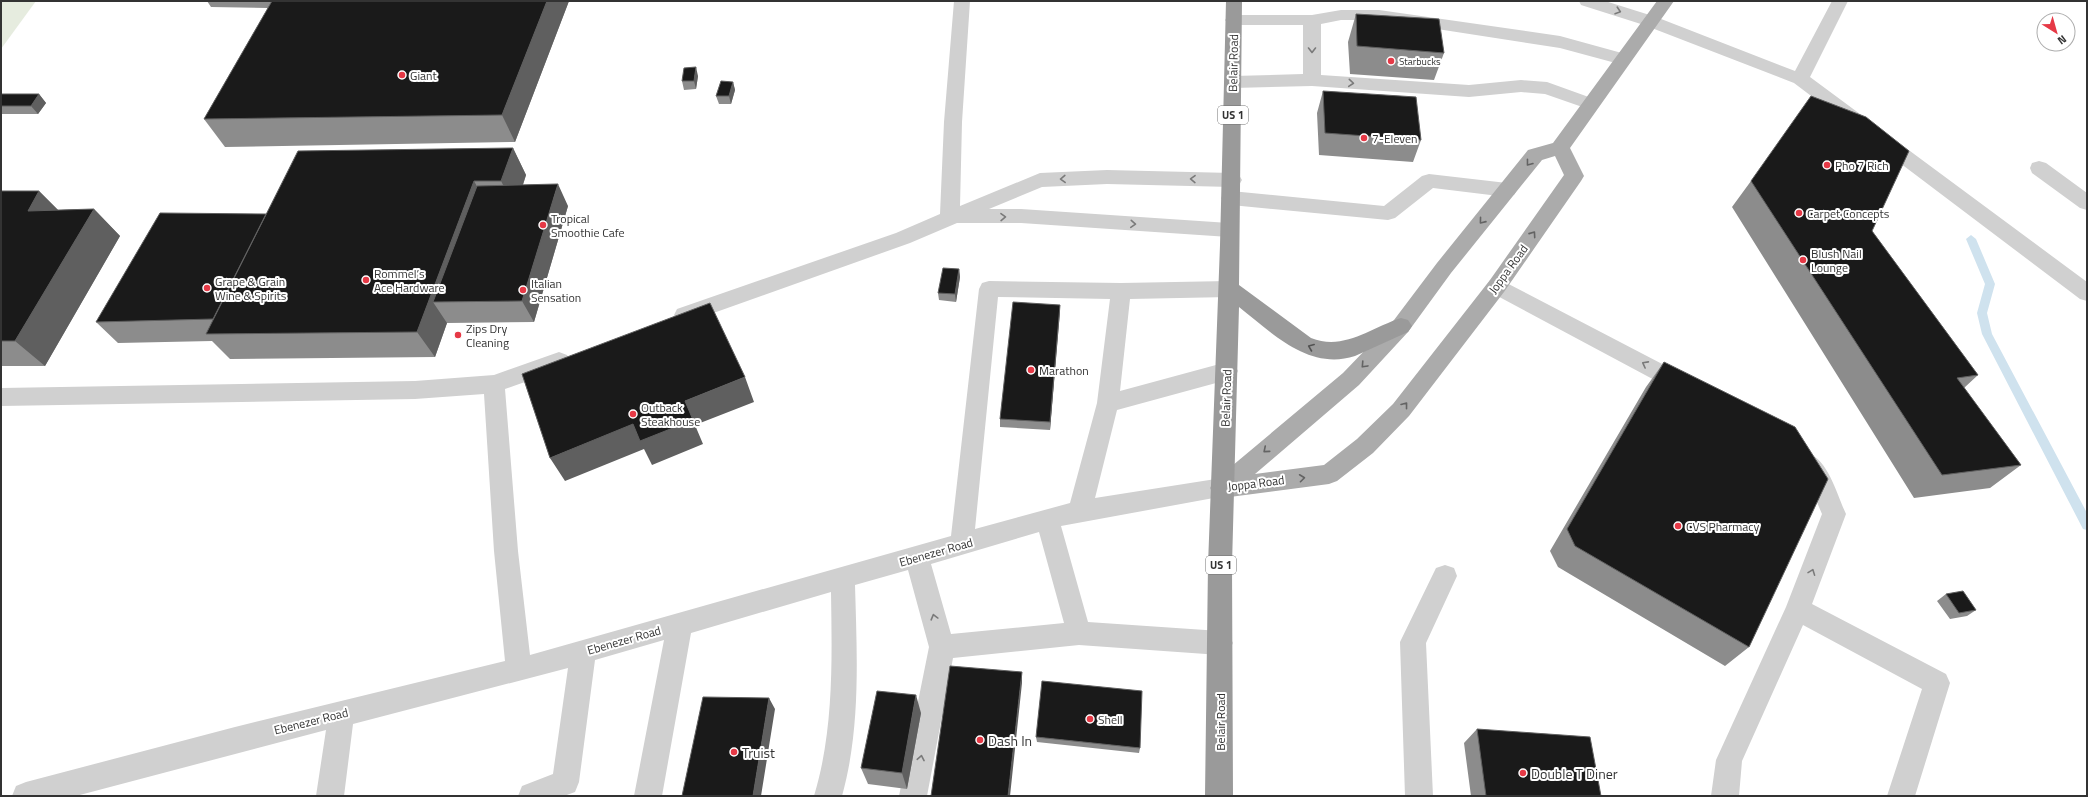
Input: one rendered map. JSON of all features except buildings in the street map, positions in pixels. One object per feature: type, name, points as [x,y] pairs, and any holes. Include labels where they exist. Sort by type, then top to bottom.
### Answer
[{"type":"highway","name":"Belair Road","points":[[1220,796],[1222,488],[1230,289],[1229,230],[1232,189],[1234,1]]},
{"type":"highway","points":[[1230,289],[1303,344],[1321,351],[1347,350],[1400,326]]},
{"type":"main road","points":[[1560,148],[1666,1]]},
{"type":"main road","name":"Joppa Road","points":[[1560,148],[1574,176],[1497,286],[1401,410],[1365,446],[1329,474],[1222,488],[1351,379],[1400,326],[1444,268],[1535,155],[1560,148]]},
{"type":"street","points":[[950,218],[953,122],[962,1]]},
{"type":"street","points":[[1587,1],[1650,22],[1800,78],[2087,293]]},
{"type":"street","points":[[1800,78],[1840,1]]},
{"type":"street","points":[[1234,20],[1312,20],[1341,15],[1379,15],[1560,42],[1623,59]]},
{"type":"street","points":[[1312,20],[1312,80]]},
{"type":"street","points":[[1233,82],[1312,80],[1469,91],[1522,86],[1547,88],[1591,104]]},
{"type":"street","points":[[2039,168],[2087,203]]},
{"type":"street","points":[[667,321],[903,238],[1040,180],[1107,177],[1232,189],[1388,212],[1430,181],[1507,190]]},
{"type":"street","points":[[950,218],[1021,216],[1229,230]]},
{"type":"street","points":[[1497,286],[1703,396]]},
{"type":"street","points":[[962,544],[989,289],[1121,291],[1230,289]]},
{"type":"street","points":[[1080,512],[1108,402],[1121,291]]},
{"type":"street","points":[[1,397],[415,390],[494,384],[574,356]]},
{"type":"street","points":[[1108,402],[1227,371]]},
{"type":"street","points":[[494,384],[506,552],[519,670]]},
{"type":"street","points":[[1726,796],[1729,760],[1798,608],[1834,514],[1816,473],[1797,450]]},
{"type":"street","name":"Ebenezer Road","points":[[26,796],[519,670],[1048,520],[1080,512],[1222,488]]},
{"type":"street","points":[[1048,520],[1079,633]]},
{"type":"street","points":[[913,796],[942,647],[917,557]]},
{"type":"street","points":[[1418,796],[1413,642],[1445,576]]},
{"type":"street","points":[[828,796],[834,779],[845,688],[843,578]]},
{"type":"street","points":[[1798,608],[1938,683],[1901,796]]},
{"type":"street","points":[[648,796],[680,624]]},
{"type":"street","points":[[942,647],[1079,633],[1220,643]]},
{"type":"street","points":[[532,796],[565,782],[583,652]]},
{"type":"street","points":[[330,796],[342,714]]},
{"type":"shaded area","points":[[1,1],[36,1],[1,49]]},
{"type":"waterway","points":[[1971,239],[1990,284],[1982,313],[1987,334],[2087,525]]},
{"type":"place","name":"Starbucks","points":[[1391,61]]},
{"type":"place","name":"Giant","points":[[402,75]]},
{"type":"place","name":"7-Eleven","points":[[1364,138]]},
{"type":"place","name":"Pho 7 Rich","points":[[1827,165]]},
{"type":"place","name":"Carpet Concepts","points":[[1799,213]]},
{"type":"place","name":"Tropical Smoothie Cafe","points":[[543,225]]},
{"type":"place","name":"Blush Nail Lounge","points":[[1803,260]]},
{"type":"place","name":"Rommel’s Ace Hardware","points":[[366,280]]},
{"type":"place","name":"Grape & Grain Wine & Spirits","points":[[207,288]]},
{"type":"place","name":"Italian Sensation","points":[[523,290]]},
{"type":"place","name":"Zips Dry Cleaning","points":[[458,335]]},
{"type":"place","name":"Marathon","points":[[1031,370]]},
{"type":"place","name":"Outback Steakhouse","points":[[633,414]]},
{"type":"place","name":"CVS Pharmacy","points":[[1678,526]]},
{"type":"place","name":"Shell","points":[[1090,719]]},
{"type":"place","name":"Dash In","points":[[980,740]]},
{"type":"place","name":"Truist","points":[[734,752]]},
{"type":"place","name":"Double T Diner","points":[[1523,773]]}]
